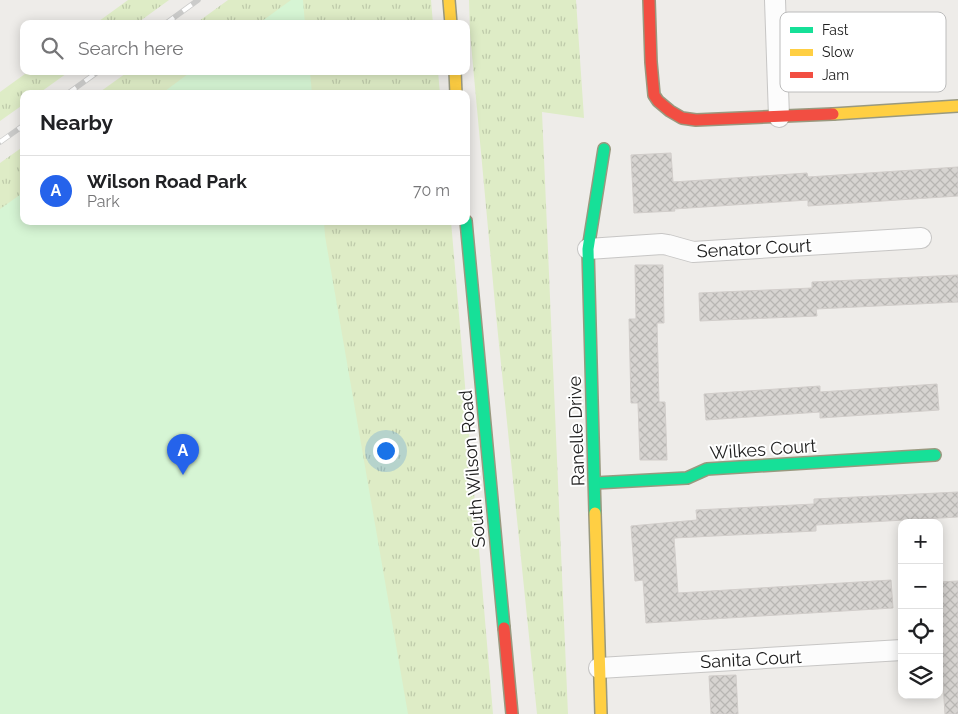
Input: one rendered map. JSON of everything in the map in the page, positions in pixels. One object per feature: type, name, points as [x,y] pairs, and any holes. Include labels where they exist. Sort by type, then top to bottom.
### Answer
[{"type":"street","points":[[449,0],[451,20]]},
{"type":"street","points":[[649,0],[654,95],[670,111],[682,118],[696,120],[779,117],[958,106]]},
{"type":"street","points":[[775,0],[779,117]]},
{"type":"street","points":[[454,75],[456,90]]},
{"type":"street","name":"Ranelle Drive","points":[[601,714],[588,249],[604,149]]},
{"type":"street","name":"South Wilson Road","points":[[466,225],[512,714]]},
{"type":"street","name":"Senator Court","points":[[588,249],[662,244],[693,252],[921,238]]},
{"type":"street","name":"Wilkes Court","points":[[595,483],[687,478],[707,469],[935,454]]},
{"type":"street","name":"Sanita Court","points":[[599,668],[898,650]]},
{"type":"green space","points":[[128,0],[169,0],[142,20],[100,20]]},
{"type":"green space","points":[[228,0],[431,0],[433,20],[200,20]]},
{"type":"green space","points":[[291,0],[303,0],[305,20],[264,20]]},
{"type":"green space","points":[[469,0],[576,0],[584,118],[542,112],[568,714],[537,714],[496,315]]},
{"type":"green space","points":[[23,75],[64,75],[44,90],[20,90],[20,107],[0,121],[0,92]]},
{"type":"green space","points":[[123,75],[438,75],[440,90],[103,90]]},
{"type":"green space","points":[[187,75],[310,75],[312,90],[166,90]]},
{"type":"green space","points":[[20,149],[20,225],[451,225],[493,714],[0,714],[0,163]]},
{"type":"green space","points":[[20,195],[20,225],[324,225],[408,714],[0,714],[0,209]]},
{"type":"building","points":[[671,153],[673,182],[807,173],[808,177],[958,167],[958,196],[808,206],[808,200],[634,213],[631,155]]},
{"type":"building","points":[[635,265],[663,265],[664,323],[657,323],[659,402],[665,402],[667,460],[640,460],[638,403],[631,403],[629,319],[636,319]]},
{"type":"building","points":[[958,275],[958,302],[816,309],[817,316],[700,321],[699,293],[812,288],[812,282]]},
{"type":"building","points":[[937,384],[939,410],[820,418],[820,412],[706,420],[704,394],[820,386],[820,392]]},
{"type":"building","points":[[958,492],[958,517],[816,525],[816,531],[674,538],[678,593],[891,580],[893,608],[646,623],[643,580],[635,581],[631,526],[697,520],[696,510],[814,504],[814,499]]},
{"type":"building","points":[[958,581],[958,714],[945,714],[943,684],[943,582]]},
{"type":"building","points":[[736,675],[738,714],[711,714],[709,676]]},
{"type":"railway","points":[[170,20],[198,0]]},
{"type":"railway","points":[[73,90],[93,75]]},
{"type":"railway","points":[[0,142],[20,128]]},
{"type":"traffic: fast","points":[[595,513],[588,249],[604,149]]},
{"type":"traffic: fast","points":[[466,225],[504,628]]},
{"type":"traffic: fast","points":[[595,483],[687,478],[707,469],[935,455]]},
{"type":"traffic: slow","points":[[449,0],[451,20]]},
{"type":"traffic: slow","points":[[455,75],[456,90]]},
{"type":"traffic: slow","points":[[833,114],[958,106]]},
{"type":"traffic: slow","points":[[595,513],[601,714]]},
{"type":"traffic: jam","points":[[649,0],[654,95],[670,111],[682,118],[696,120],[833,114]]},
{"type":"traffic: jam","points":[[504,628],[512,714]]},
{"type":"place","name":"Wilson Road Park","points":[[183,475]]}]
